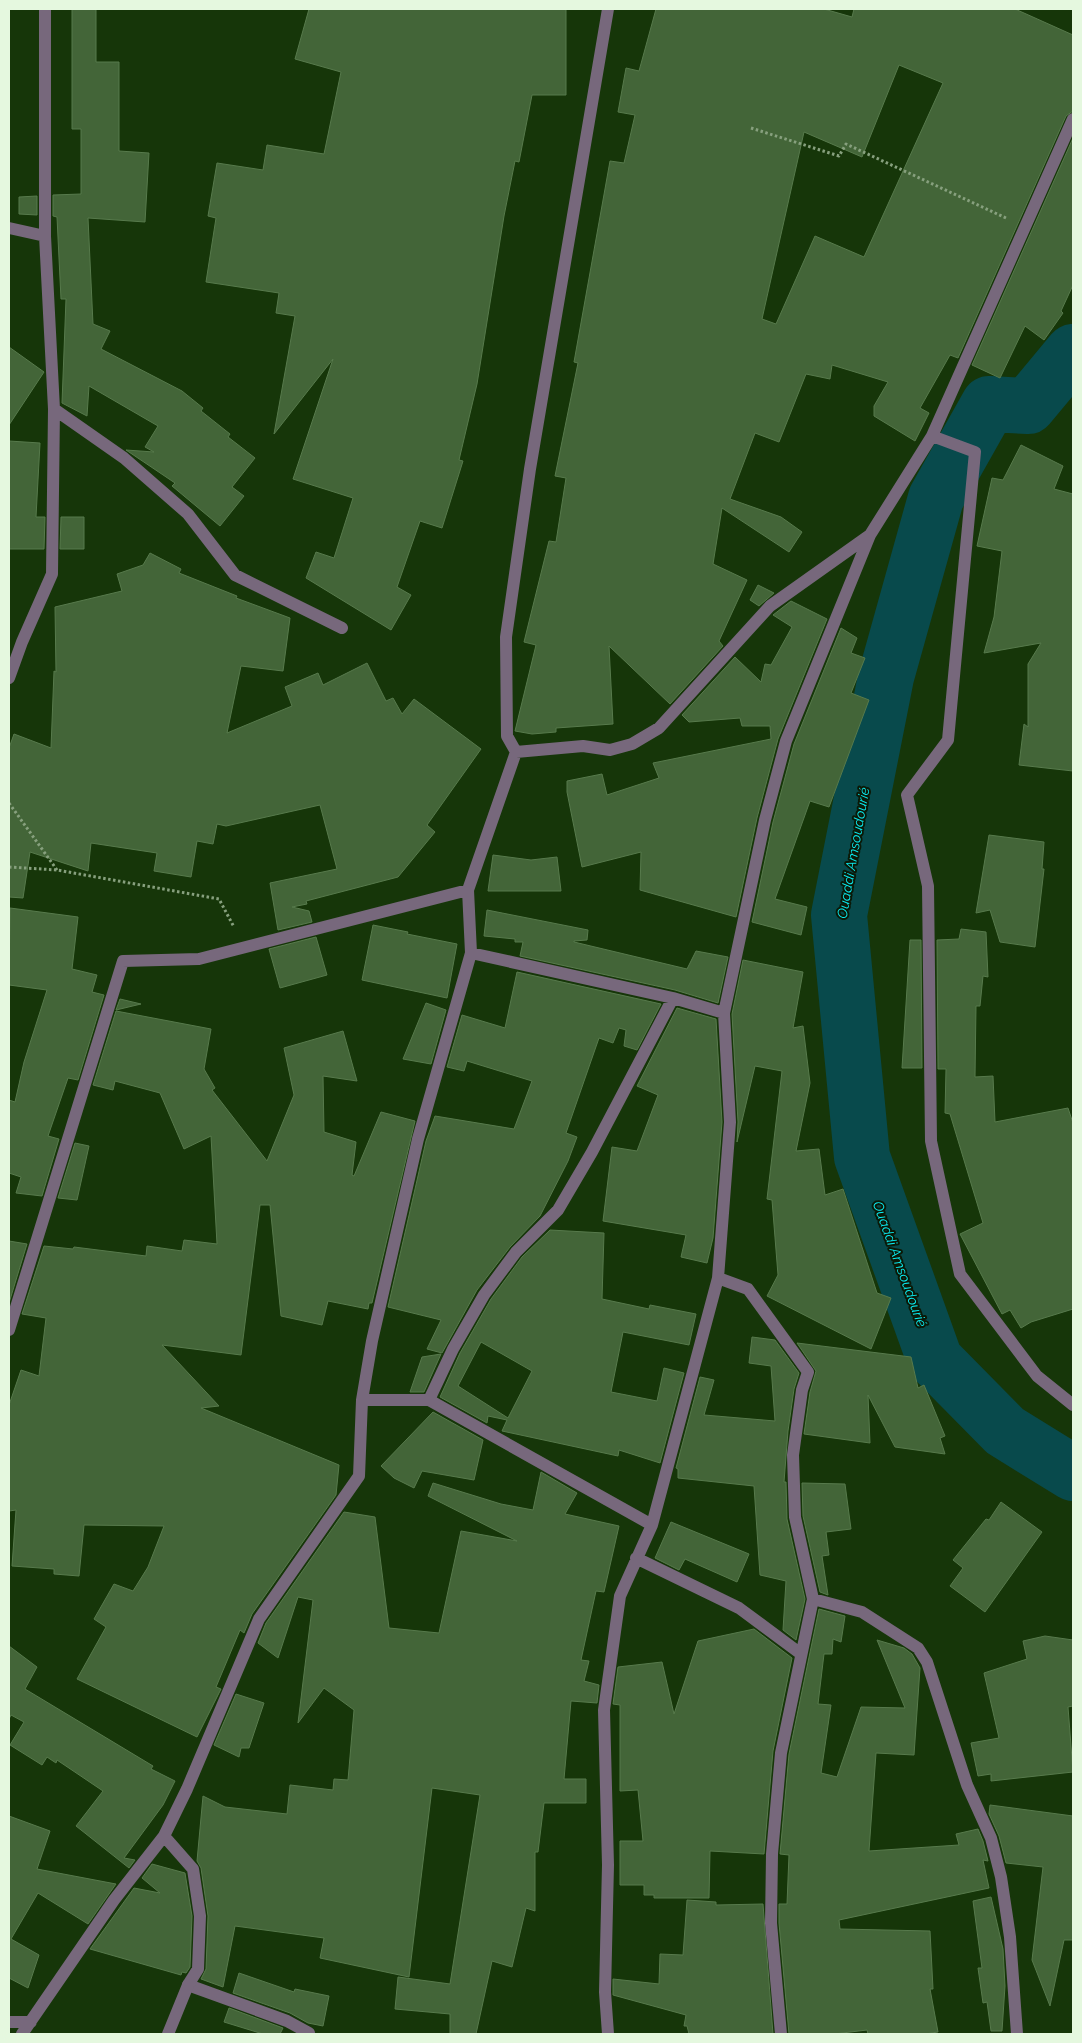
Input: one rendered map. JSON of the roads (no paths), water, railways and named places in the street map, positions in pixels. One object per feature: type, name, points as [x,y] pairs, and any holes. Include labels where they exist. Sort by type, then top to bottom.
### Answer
[{"type":"street","points":[[9,678],[22,642],[52,574],[54,409],[45,236],[44,9]]},
{"type":"street","points":[[22,2034],[114,1900],[164,1836],[187,1789],[259,1619],[359,1476],[362,1400],[372,1341],[418,1140],[471,953],[468,890],[516,752],[507,736],[506,638],[530,469],[608,9]]},
{"type":"street","points":[[608,2034],[605,1992],[608,1865],[604,1778],[604,1710],[620,1596],[652,1525],[718,1278],[730,1122],[724,1013],[765,820],[786,741],[870,535],[932,436],[1073,119]]},
{"type":"street","points":[[9,228],[45,236]]},
{"type":"street","points":[[54,409],[124,458],[188,514],[235,575],[342,628]]},
{"type":"street","points":[[932,436],[975,452],[948,740],[907,795],[928,886],[930,1141],[960,1274],[1037,1376],[1073,1405]]},
{"type":"street","points":[[516,752],[583,746],[610,750],[632,744],[659,728],[770,606],[870,535]]},
{"type":"street","points":[[9,1330],[123,962],[199,959],[468,890]]},
{"type":"street","points":[[471,953],[673,998],[724,1013]]},
{"type":"street","points":[[429,1400],[453,1349],[484,1295],[516,1252],[558,1210],[601,1135],[673,998]]},
{"type":"street","points":[[718,1278],[748,1289],[808,1372],[802,1390],[793,1455],[794,1517],[813,1599],[781,1753],[772,1854],[771,1923],[780,2034]]},
{"type":"street","points":[[362,1400],[429,1400],[652,1525]]},
{"type":"street","points":[[636,1558],[738,1608],[801,1654]]},
{"type":"street","points":[[813,1599],[862,1612],[918,1648],[927,1662],[967,1784],[991,1838],[1001,1877],[1010,1937],[1018,2034]]},
{"type":"street","points":[[164,1836],[193,1869],[200,1916],[198,1969],[188,1985],[168,2034]]},
{"type":"street","points":[[188,1985],[287,2021],[309,2033]]},
{"type":"street","points":[[9,2022],[31,2022]]},
{"type":"waterway","name":"Ouaddi Amsoudourié","points":[[1073,352],[1028,406],[989,404],[936,498],[886,677],[839,915],[862,1157],[935,1360],[1005,1431],[1073,1473]]}]
